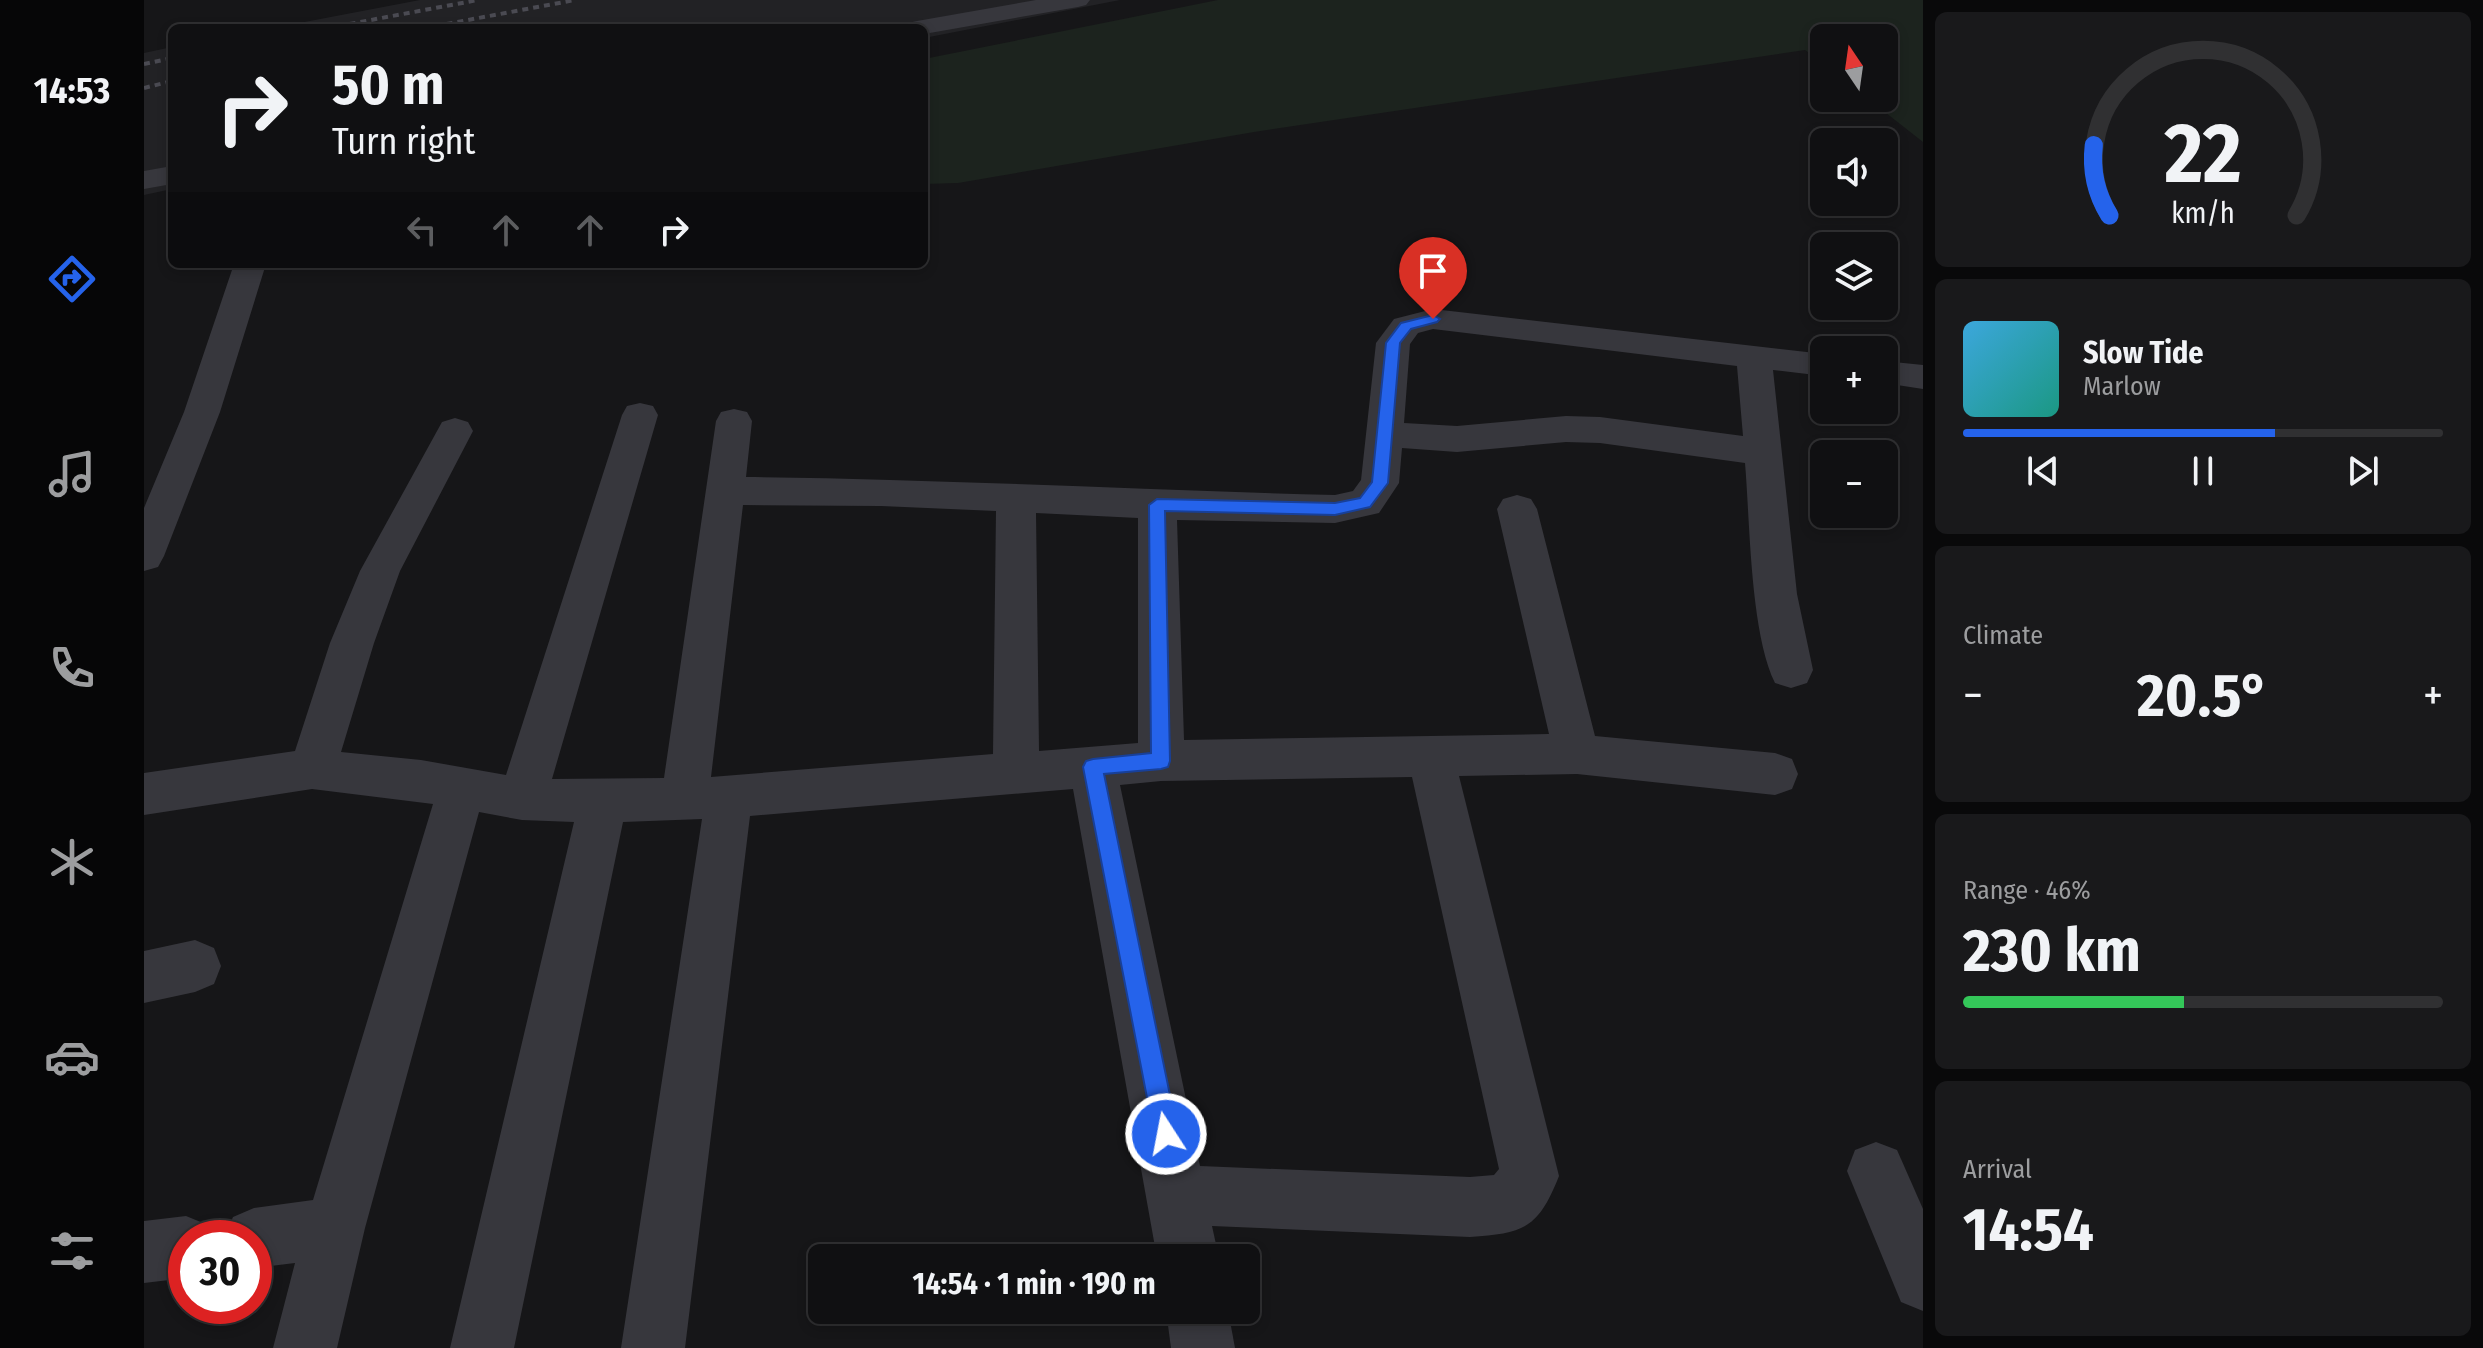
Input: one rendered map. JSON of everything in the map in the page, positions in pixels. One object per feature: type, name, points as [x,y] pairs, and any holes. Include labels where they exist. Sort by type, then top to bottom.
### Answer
[{"type":"street","points":[[928,26],[1078,0]]},
{"type":"street","points":[[144,180],[168,176]]},
{"type":"street","points":[[144,556],[202,412],[249,268]]},
{"type":"street","points":[[727,491],[881,492],[1157,505],[1335,509],[1365,503],[1380,483],[1393,343],[1406,326],[1433,319],[1810,363]]},
{"type":"street","points":[[1754,357],[1776,594],[1791,670]]},
{"type":"street","points":[[1898,374],[1923,377]]},
{"type":"street","points":[[522,799],[640,415]]},
{"type":"street","points":[[653,1348],[707,798],[734,421]]},
{"type":"street","points":[[1384,434],[1457,439],[1566,429],[1600,430],[1763,452]]},
{"type":"street","points":[[312,769],[352,643],[380,571],[455,431]]},
{"type":"street","points":[[1016,497],[1016,772]]},
{"type":"street","points":[[1157,505],[1161,761]]},
{"type":"street","points":[[1517,509],[1577,754]]},
{"type":"street","points":[[144,794],[312,769],[462,788],[522,799],[603,802],[707,798],[1161,761],[1577,754],[1775,774]]},
{"type":"street","points":[[1178,1195],[1470,1207],[1509,1204],[1530,1176],[1431,756]]},
{"type":"street","points":[[1093,767],[1186,1244]]},
{"type":"street","points":[[305,1348],[335,1228],[462,788]]},
{"type":"street","points":[[482,1348],[603,802]]},
{"type":"street","points":[[144,977],[195,966]]},
{"type":"street","points":[[1876,1171],[1923,1280]]},
{"type":"street","points":[[272,1236],[335,1228]]},
{"type":"street","points":[[144,1252],[168,1249]]},
{"type":"street","points":[[1199,1324],[1203,1348]]},
{"type":"shaded area","points":[[420,0],[1120,0],[928,37],[928,24],[294,24]]},
{"type":"shaded area","points":[[1218,0],[1923,0],[1923,142],[1885,112],[1898,112],[1898,24],[1810,24],[1810,54],[1805,50],[1254,132],[958,183],[928,184],[928,58]]},
{"type":"shaded area","points":[[168,48],[168,190],[144,195],[144,53]]},
{"type":"railway","points":[[349,24],[478,0]]},
{"type":"railway","points":[[446,24],[575,0]]},
{"type":"railway","points":[[144,64],[168,59]]},
{"type":"railway","points":[[144,88],[168,82]]},
{"type":"route","points":[[1166,1134],[1093,767],[1161,761],[1157,505],[1335,509],[1365,503],[1380,483],[1393,343],[1406,326],[1433,319]]}]
